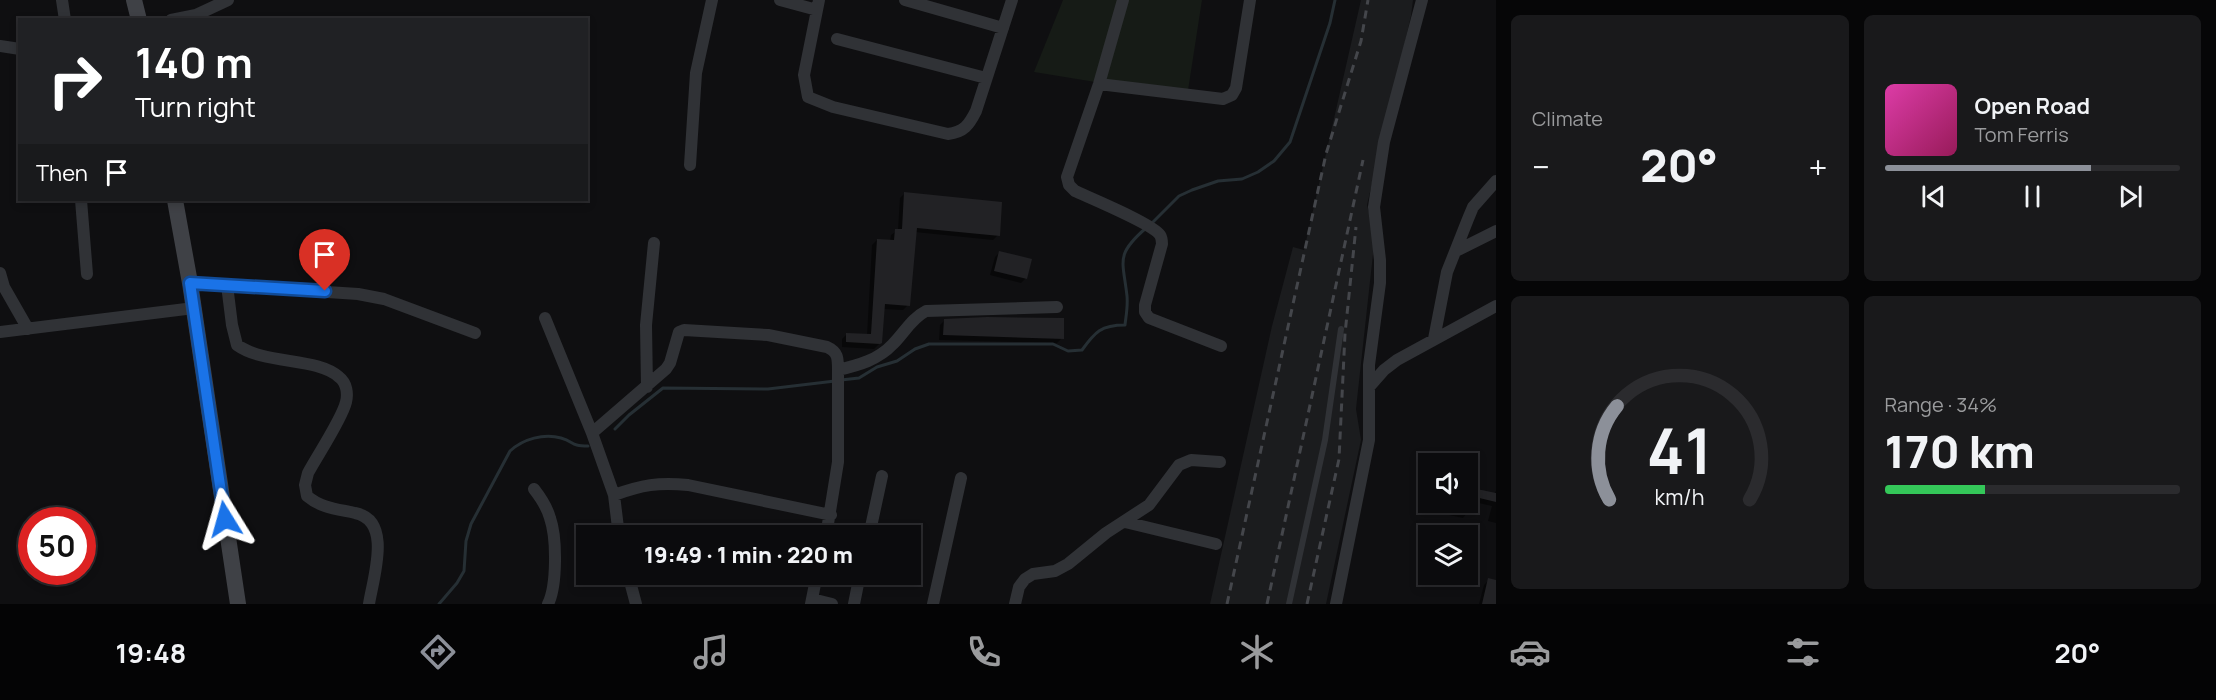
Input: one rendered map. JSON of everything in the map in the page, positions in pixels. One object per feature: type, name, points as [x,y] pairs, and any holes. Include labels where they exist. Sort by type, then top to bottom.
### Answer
[{"type":"main road","points":[[134,0],[138,18]]},
{"type":"main road","points":[[175,201],[194,308],[238,604]]},
{"type":"street","points":[[62,0],[65,18]]},
{"type":"street","points":[[181,18],[196,15],[228,0]]},
{"type":"street","points":[[690,165],[696,73],[712,0]]},
{"type":"street","points":[[780,0],[818,5],[804,75],[808,97],[818,102],[948,134],[958,133],[968,126],[976,111],[1012,0]]},
{"type":"street","points":[[905,0],[1003,28]]},
{"type":"street","points":[[1123,0],[1099,84],[1067,177],[1069,185],[1075,191],[1144,224],[1161,235],[1162,244],[1145,305],[1145,312],[1149,318],[1221,346]]},
{"type":"street","points":[[1099,84],[1223,99],[1232,95],[1236,88],[1250,0]]},
{"type":"street","points":[[1336,604],[1369,440],[1369,365],[1380,283],[1380,260],[1374,207],[1384,142],[1422,0]]},
{"type":"street","points":[[837,39],[986,78]]},
{"type":"street","points":[[0,46],[18,49]]},
{"type":"street","points":[[1434,339],[1442,292],[1473,207],[1496,181]]},
{"type":"street","points":[[81,201],[87,274]]},
{"type":"street","points":[[1456,251],[1496,231]]},
{"type":"street","points":[[647,387],[646,325],[654,243]]},
{"type":"street","points":[[0,273],[4,287],[28,329]]},
{"type":"street","points":[[190,283],[358,294],[384,299],[474,333]]},
{"type":"street","points":[[227,285],[237,345],[256,355],[325,369],[341,377],[347,390],[345,405],[308,473],[305,485],[307,496],[316,504],[361,514],[371,520],[377,532],[378,556],[369,604]]},
{"type":"street","points":[[1369,387],[1384,370],[1397,360],[1496,306]]},
{"type":"street","points":[[839,373],[873,360],[891,347],[917,315],[926,311],[1057,307]]},
{"type":"street","points":[[0,332],[194,308]]},
{"type":"street","points":[[545,318],[592,433],[614,495],[618,525]]},
{"type":"street","points":[[592,433],[647,387],[670,363],[679,332],[684,330],[768,335],[827,346],[838,356],[839,373],[838,462],[829,525]]},
{"type":"street","points":[[1015,604],[1019,587],[1025,579],[1033,574],[1054,570],[1068,564],[1106,533],[1149,505],[1179,465],[1191,460],[1220,462]]},
{"type":"street","points":[[871,525],[882,476]]},
{"type":"street","points":[[933,604],[961,478]]},
{"type":"street","points":[[614,495],[641,485],[665,482],[831,515]]},
{"type":"street","points":[[534,489],[545,506],[554,537],[553,594],[548,604]]},
{"type":"street","points":[[1125,522],[1216,544]]},
{"type":"street","points":[[631,585],[636,604]]},
{"type":"street","points":[[815,585],[811,602],[832,604]]},
{"type":"street","points":[[854,604],[858,585]]},
{"type":"lane","points":[[1288,604],[1325,440],[1341,329]]},
{"type":"shaded area","points":[[1063,0],[1202,0],[1187,97],[1034,72]]},
{"type":"shaded area","points":[[1361,0],[1413,0],[1367,205],[1375,236],[1356,409],[1361,440],[1326,604],[1210,604],[1272,326],[1293,247],[1304,250]]},
{"type":"building","points":[[904,192],[1002,202],[1000,236],[917,228],[910,306],[885,304],[882,343],[846,342],[846,333],[871,334],[877,239],[894,240],[895,229],[902,229]]},
{"type":"building","points":[[999,251],[1032,259],[1027,279],[994,271]]},
{"type":"building","points":[[1064,318],[1064,339],[943,335],[944,319]]},
{"type":"building","points":[[1478,489],[1496,493],[1496,502],[1478,498]]},
{"type":"building","points":[[1488,578],[1496,580],[1496,604],[1482,604]]},
{"type":"waterway","points":[[1151,224],[1179,196],[1218,181],[1242,179],[1258,172],[1274,161],[1290,142],[1330,23],[1335,0]]},
{"type":"waterway","points":[[841,380],[859,378],[877,367],[897,361],[915,349],[929,344],[1053,344],[1068,351],[1082,350],[1091,338],[1104,328],[1125,325],[1127,300],[1123,259],[1129,245],[1146,228]]},
{"type":"waterway","points":[[615,429],[663,388],[768,389],[835,381]]},
{"type":"waterway","points":[[439,604],[464,571],[466,541],[471,524],[510,451],[527,440],[548,436],[588,446]]},
{"type":"railway","points":[[1227,604],[1326,154],[1361,41],[1368,0]]},
{"type":"railway","points":[[1267,604],[1363,160]]},
{"type":"railway","points":[[1307,604],[1339,459],[1345,334],[1356,227]]},
{"type":"route","points":[[225,519],[190,283],[325,291]]}]
